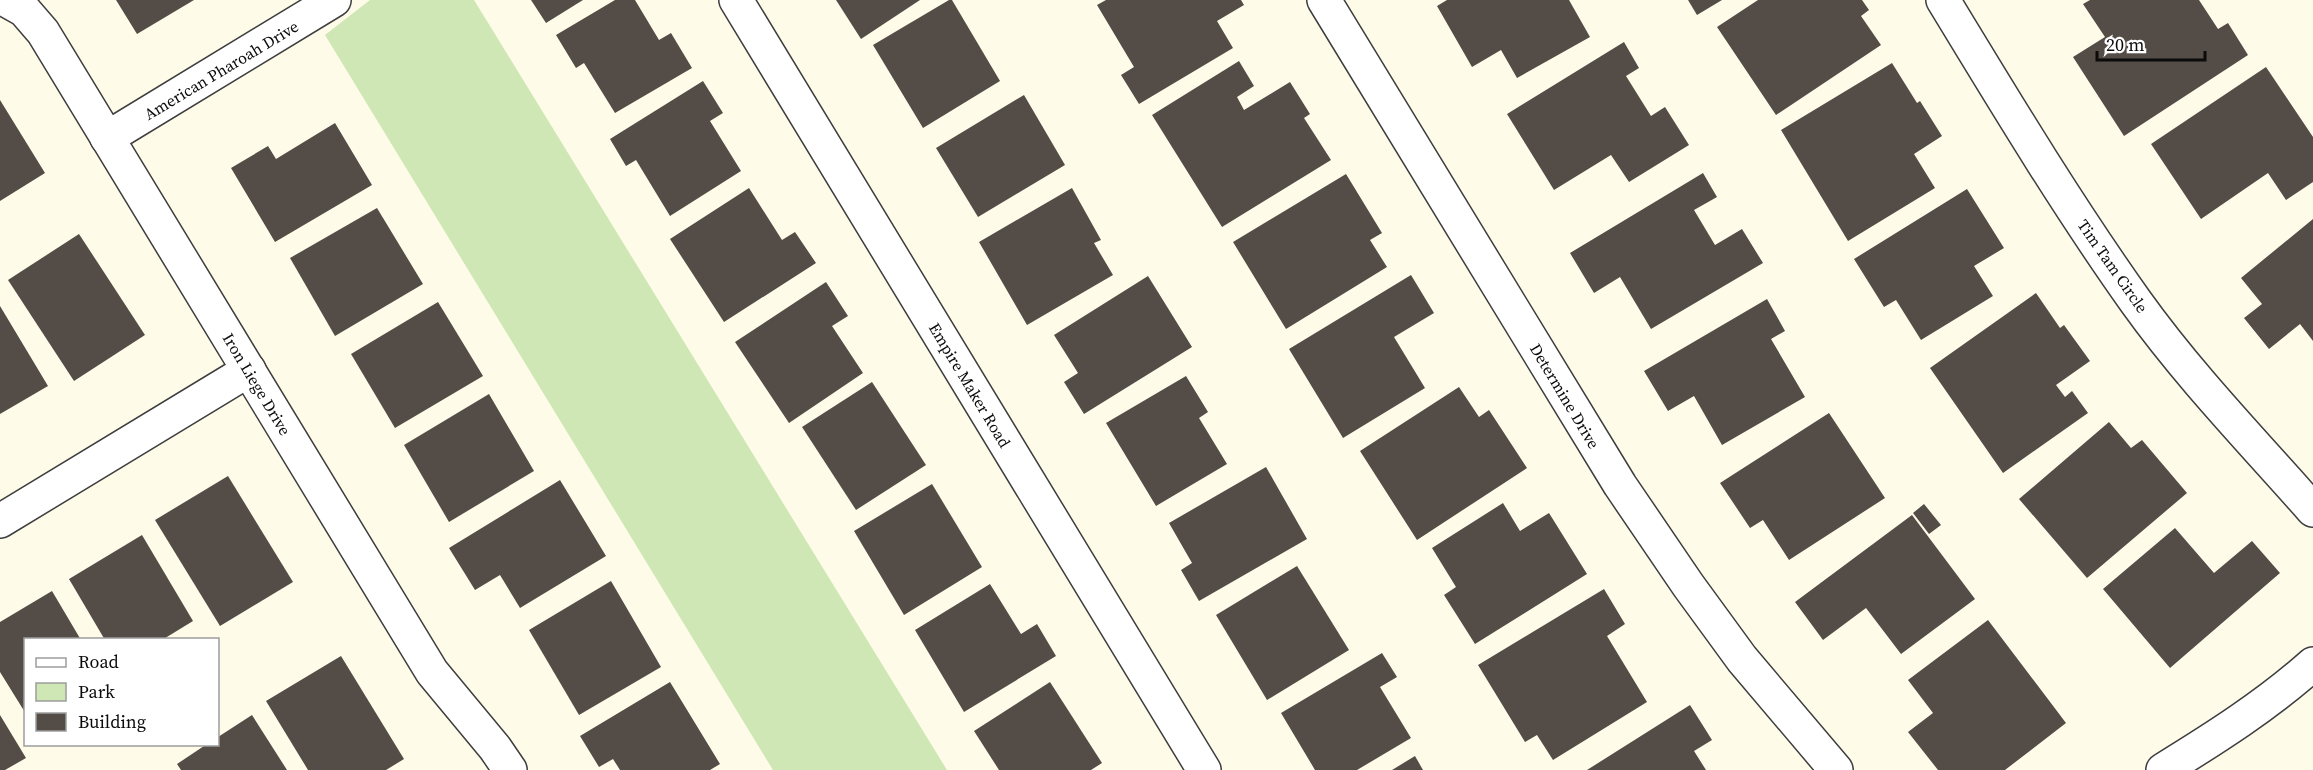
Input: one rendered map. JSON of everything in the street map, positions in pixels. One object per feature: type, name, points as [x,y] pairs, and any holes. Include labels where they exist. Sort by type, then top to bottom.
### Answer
[{"type":"street","name":"Iron Liege Drive","points":[[6,0],[24,10],[43,32],[432,672],[495,748],[510,770]]},
{"type":"street","name":"American Pharoah Drive","points":[[107,138],[334,0]]},
{"type":"street","name":"Empire Maker Road","points":[[736,0],[1203,770]]},
{"type":"street","name":"Determine Drive","points":[[1324,0],[1620,485],[1688,585],[1748,666],[1836,770]]},
{"type":"street","name":"Tim Tam Circle","points":[[1943,0],[2043,162],[2137,303],[2191,370],[2313,510]]},
{"type":"street","points":[[0,521],[249,370]]},
{"type":"street","points":[[2163,770],[2222,734],[2313,664]]},
{"type":"green space","points":[[370,0],[474,0],[947,770],[773,770],[325,35]]},
{"type":"building","points":[[116,0],[194,0],[137,34]]},
{"type":"building","points":[[531,0],[583,0],[546,23]]},
{"type":"building","points":[[615,0],[635,0],[659,40],[671,33],[692,68],[615,113],[584,63],[576,68],[556,35]]},
{"type":"building","points":[[836,0],[920,0],[861,39]]},
{"type":"building","points":[[952,0],[1000,81],[923,128],[873,45]]},
{"type":"building","points":[[1106,0],[1241,0],[1244,5],[1217,21],[1233,48],[1139,104],[1121,75],[1134,67],[1097,5]]},
{"type":"building","points":[[1447,0],[1569,0],[1590,37],[1517,78],[1501,50],[1472,67],[1437,6]]},
{"type":"building","points":[[1688,0],[1722,0],[1697,15]]},
{"type":"building","points":[[1758,0],[1862,0],[1869,10],[1861,16],[1881,45],[1776,115],[1717,27]]},
{"type":"building","points":[[2090,0],[2199,0],[2218,29],[2228,23],[2248,55],[2124,136],[2073,57],[2105,37],[2083,4]]},
{"type":"building","points":[[1624,42],[1639,68],[1626,76],[1651,116],[1665,107],[1689,145],[1629,182],[1611,155],[1554,190],[1507,114]]},
{"type":"building","points":[[1239,61],[1254,86],[1237,97],[1244,110],[1290,82],[1310,114],[1304,118],[1331,160],[1222,227],[1152,115]]},
{"type":"building","points":[[1892,63],[1917,103],[1920,101],[1942,136],[1914,154],[1935,188],[1848,241],[1781,130]]},
{"type":"building","points":[[2266,67],[2313,137],[2313,182],[2286,200],[2268,173],[2201,219],[2151,144]]},
{"type":"building","points":[[703,81],[723,113],[710,121],[741,171],[670,216],[636,160],[626,166],[610,139]]},
{"type":"building","points":[[1024,95],[1065,165],[978,217],[936,148]]},
{"type":"building","points":[[0,100],[45,173],[0,201]]},
{"type":"building","points":[[335,123],[372,185],[275,242],[231,168],[268,146],[276,159]]},
{"type":"building","points":[[1703,173],[1717,197],[1694,210],[1715,245],[1742,229],[1763,263],[1651,329],[1620,277],[1594,293],[1570,253]]},
{"type":"building","points":[[1346,174],[1382,233],[1370,240],[1387,267],[1286,329],[1233,242]]},
{"type":"building","points":[[749,188],[782,240],[795,232],[816,263],[724,322],[670,239]]},
{"type":"building","points":[[1072,188],[1101,240],[1094,243],[1113,275],[1027,325],[979,242]]},
{"type":"building","points":[[1967,189],[2004,248],[1974,266],[1993,296],[1921,340],[1896,300],[1884,307],[1854,259]]},
{"type":"building","points":[[377,208],[423,284],[335,336],[290,258]]},
{"type":"building","points":[[2313,219],[2313,341],[2300,324],[2269,349],[2244,318],[2262,304],[2241,278]]},
{"type":"building","points":[[79,234],[145,335],[74,381],[8,280]]},
{"type":"building","points":[[1411,275],[1434,313],[1394,337],[1425,388],[1343,438],[1289,349]]},
{"type":"building","points":[[1148,276],[1192,347],[1084,414],[1064,382],[1078,373],[1054,335]]},
{"type":"building","points":[[826,282],[848,316],[832,326],[863,373],[789,423],[735,342]]},
{"type":"building","points":[[2036,293],[2060,328],[2064,325],[2090,361],[2056,385],[2065,397],[2072,391],[2088,413],[2003,473],[1930,368]]},
{"type":"building","points":[[1767,299],[1785,331],[1771,339],[1805,397],[1722,445],[1694,396],[1668,411],[1644,371]]},
{"type":"building","points":[[438,302],[483,376],[395,428],[351,354]]},
{"type":"building","points":[[0,306],[48,386],[0,414]]},
{"type":"building","points":[[1186,376],[1208,412],[1199,418],[1227,464],[1156,506],[1106,423]]},
{"type":"building","points":[[872,382],[926,465],[856,510],[802,427]]},
{"type":"building","points":[[1459,387],[1479,417],[1489,410],[1527,468],[1417,540],[1360,451]]},
{"type":"building","points":[[489,394],[534,471],[449,522],[404,445]]},
{"type":"building","points":[[1829,413],[1885,498],[1789,560],[1763,520],[1750,528],[1720,483]]},
{"type":"building","points":[[2109,422],[2131,448],[2142,440],[2187,493],[2087,578],[2019,499]]},
{"type":"building","points":[[1266,467],[1307,539],[1199,601],[1181,570],[1192,563],[1169,523]]},
{"type":"building","points":[[228,476],[293,582],[220,626],[155,520]]},
{"type":"building","points":[[560,480],[606,556],[520,608],[500,575],[475,590],[449,548]]},
{"type":"building","points":[[932,484],[982,567],[904,615],[854,531]]},
{"type":"building","points":[[1503,503],[1520,531],[1549,513],[1587,574],[1475,644],[1444,595],[1456,587],[1432,548]]},
{"type":"building","points":[[1924,504],[1941,525],[1929,534],[1913,513]]},
{"type":"building","points":[[1912,515],[1975,599],[1901,654],[1866,608],[1823,640],[1795,602]]},
{"type":"building","points":[[2175,528],[2214,573],[2252,541],[2280,573],[2170,668],[2103,589]]},
{"type":"building","points":[[142,535],[193,621],[165,638],[104,638],[69,579]]},
{"type":"building","points":[[1297,566],[1349,650],[1267,700],[1216,615]]},
{"type":"building","points":[[611,581],[661,667],[579,715],[529,630]]},
{"type":"building","points":[[990,584],[1021,634],[1037,624],[1056,656],[964,712],[915,630]]},
{"type":"building","points":[[1604,589],[1625,624],[1607,636],[1647,702],[1553,760],[1537,735],[1525,742],[1478,665]]},
{"type":"building","points":[[52,591],[80,638],[24,638],[24,711],[0,672],[0,622]]},
{"type":"building","points":[[1988,620],[2066,723],[2005,770],[1938,770],[1908,732],[1933,713],[1908,680]]},
{"type":"building","points":[[1382,653],[1397,677],[1380,687],[1411,738],[1357,770],[1315,770],[1281,713]]},
{"type":"building","points":[[341,656],[404,759],[386,770],[308,770],[266,701]]},
{"type":"building","points":[[670,682],[720,764],[710,770],[620,770],[613,759],[599,767],[580,736]]},
{"type":"building","points":[[1050,682],[1102,763],[1091,770],[999,770],[974,731]]},
{"type":"building","points":[[1690,705],[1712,740],[1694,751],[1706,770],[1587,770]]},
{"type":"building","points":[[0,715],[26,758],[5,770],[0,770]]},
{"type":"building","points":[[252,715],[287,770],[181,770],[177,764],[204,746],[219,746],[219,736]]},
{"type":"building","points":[[1415,756],[1423,770],[1392,770]]}]
